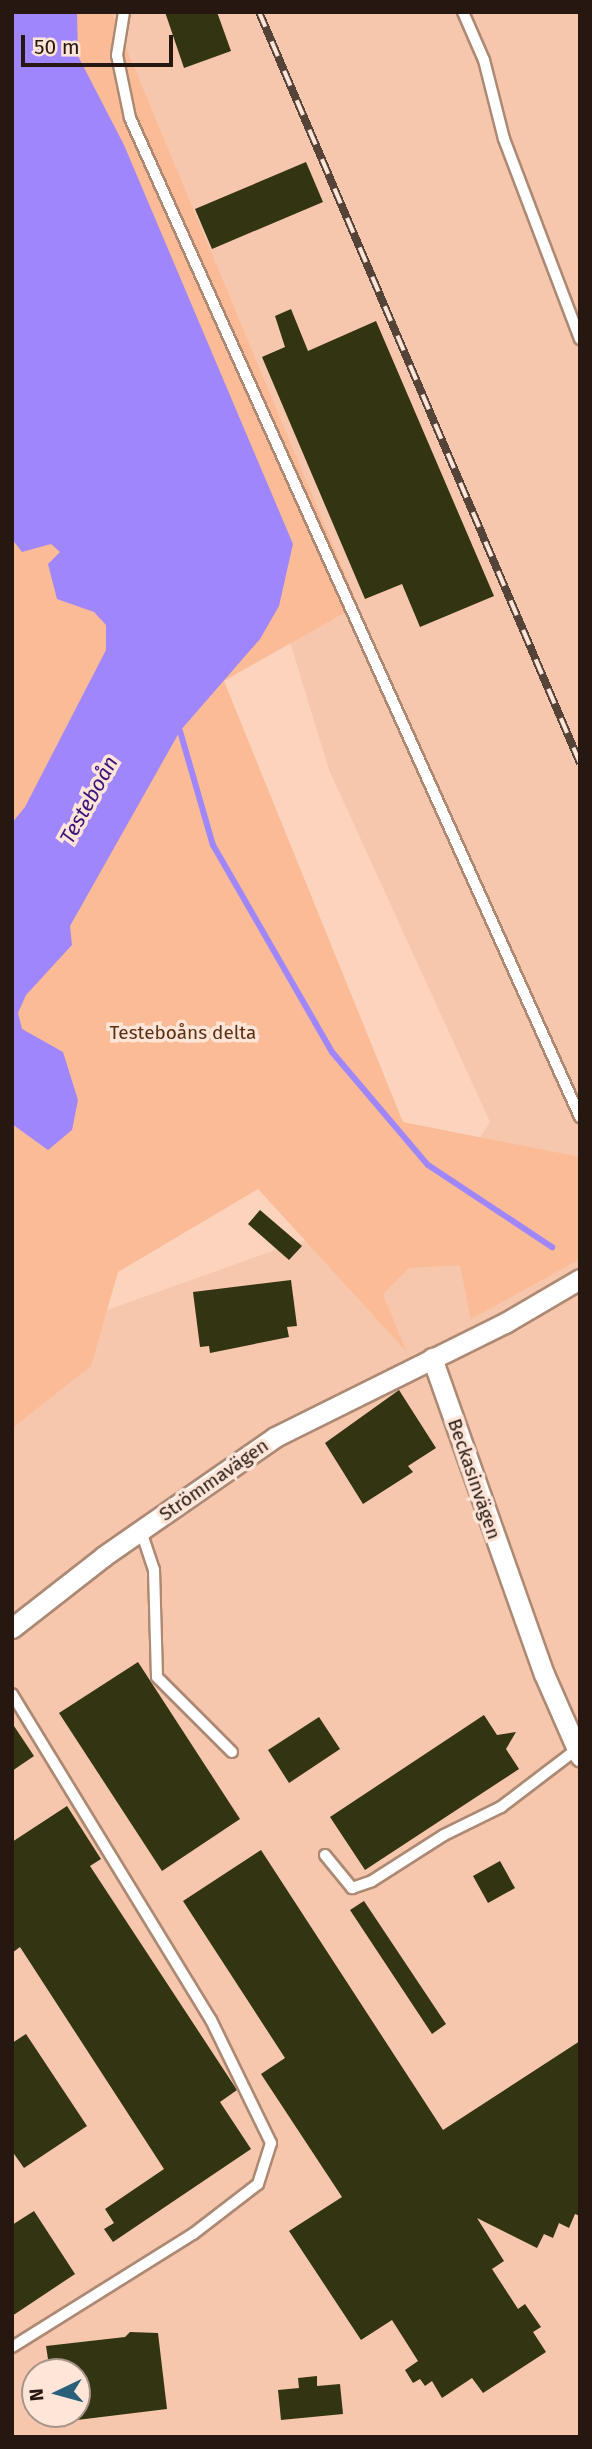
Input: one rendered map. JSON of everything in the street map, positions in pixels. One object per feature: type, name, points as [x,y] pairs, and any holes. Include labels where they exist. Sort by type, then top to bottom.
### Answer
[{"type":"street","points":[[432,1358],[505,1323],[580,1279]]},
{"type":"street","name":"Strömmavägen","points":[[12,1628],[141,1531],[275,1437],[432,1358]]},
{"type":"street","name":"Beckasinvägen","points":[[432,1358],[540,1662],[578,1753]]},
{"type":"lane","points":[[124,12],[117,55],[130,118],[580,1116]]},
{"type":"lane","points":[[463,12],[484,60],[504,139],[580,339]]},
{"type":"lane","points":[[141,1531],[154,1570],[157,1677],[232,1752]]},
{"type":"lane","points":[[12,1694],[211,2020],[271,2143],[258,2184],[193,2234],[12,2347]]},
{"type":"lane","points":[[325,1855],[352,1888],[372,1881],[444,1835],[501,1807],[578,1753]]},
{"type":"shaded area","points":[[77,12],[580,12],[580,2437],[12,2437],[12,1344],[289,1245],[437,1205],[490,1122],[329,770],[279,606]]},
{"type":"green space","name":"Testeboåns delta","points":[[12,12],[111,12],[358,605],[224,681],[403,1122],[580,1157],[580,1259],[471,1319],[460,1265],[409,1268],[383,1294],[406,1351],[258,1189],[118,1272],[91,1366],[12,1428]]},
{"type":"water","name":"Testeboån","points":[[12,12],[77,12],[78,56],[124,145],[293,544],[279,606],[260,639],[180,731],[70,926],[72,945],[26,995],[18,1013],[22,1029],[63,1052],[78,1100],[72,1130],[48,1150],[12,1124],[12,823],[25,807],[106,650],[106,625],[94,612],[57,599],[48,564],[60,552],[51,544],[22,552],[12,539]]},
{"type":"building","points":[[165,12],[217,12],[231,51],[184,68]]},
{"type":"building","points":[[306,162],[323,202],[212,249],[195,209]]},
{"type":"building","points":[[291,309],[308,351],[376,321],[494,596],[420,627],[402,584],[365,599],[262,357],[285,347],[275,316]]},
{"type":"building","points":[[260,1210],[302,1246],[289,1260],[248,1224]]},
{"type":"building","points":[[291,1280],[297,1326],[287,1327],[289,1337],[210,1353],[209,1346],[200,1347],[193,1292]]},
{"type":"building","points":[[399,1390],[436,1448],[408,1466],[413,1472],[363,1504],[325,1443]]},
{"type":"building","points":[[138,1662],[240,1819],[162,1871],[59,1713]]},
{"type":"building","points":[[484,1715],[497,1735],[516,1732],[506,1749],[519,1769],[365,1870],[330,1817]]},
{"type":"building","points":[[319,1717],[340,1749],[289,1783],[268,1750]]},
{"type":"building","points":[[12,1723],[34,1756],[12,1771]]},
{"type":"building","points":[[67,1806],[101,1859],[90,1866],[237,2090],[220,2102],[251,2149],[113,2242],[104,2229],[114,2223],[105,2209],[164,2169],[20,1947],[12,1953],[12,1842]]},
{"type":"building","points":[[261,1850],[443,2130],[580,2041],[580,2216],[575,2214],[569,2228],[559,2223],[553,2238],[544,2234],[537,2248],[477,2218],[504,2261],[492,2269],[518,2309],[525,2304],[541,2327],[533,2332],[546,2352],[483,2393],[472,2378],[442,2398],[432,2381],[425,2386],[420,2379],[413,2383],[405,2370],[418,2361],[392,2320],[361,2340],[289,2231],[342,2197],[261,2074],[285,2058],[183,1901]]},
{"type":"building","points":[[500,1861],[515,1888],[488,1903],[473,1876]]},
{"type":"building","points":[[364,1901],[446,2024],[432,2034],[350,1910]]},
{"type":"building","points":[[26,2034],[87,2126],[24,2168],[12,2151],[12,2043]]},
{"type":"building","points":[[34,2211],[75,2274],[12,2316],[12,2225]]},
{"type":"building","points":[[130,2332],[158,2333],[167,2409],[91,2418],[91,2358],[48,2358],[46,2346],[125,2337]]},
{"type":"building","points":[[317,2376],[317,2386],[340,2384],[343,2414],[281,2420],[278,2390],[299,2388],[298,2378]]},
{"type":"waterway","points":[[180,731],[213,845],[332,1052],[428,1165],[552,1247]]},
{"type":"railway","points":[[259,12],[580,763]]}]
